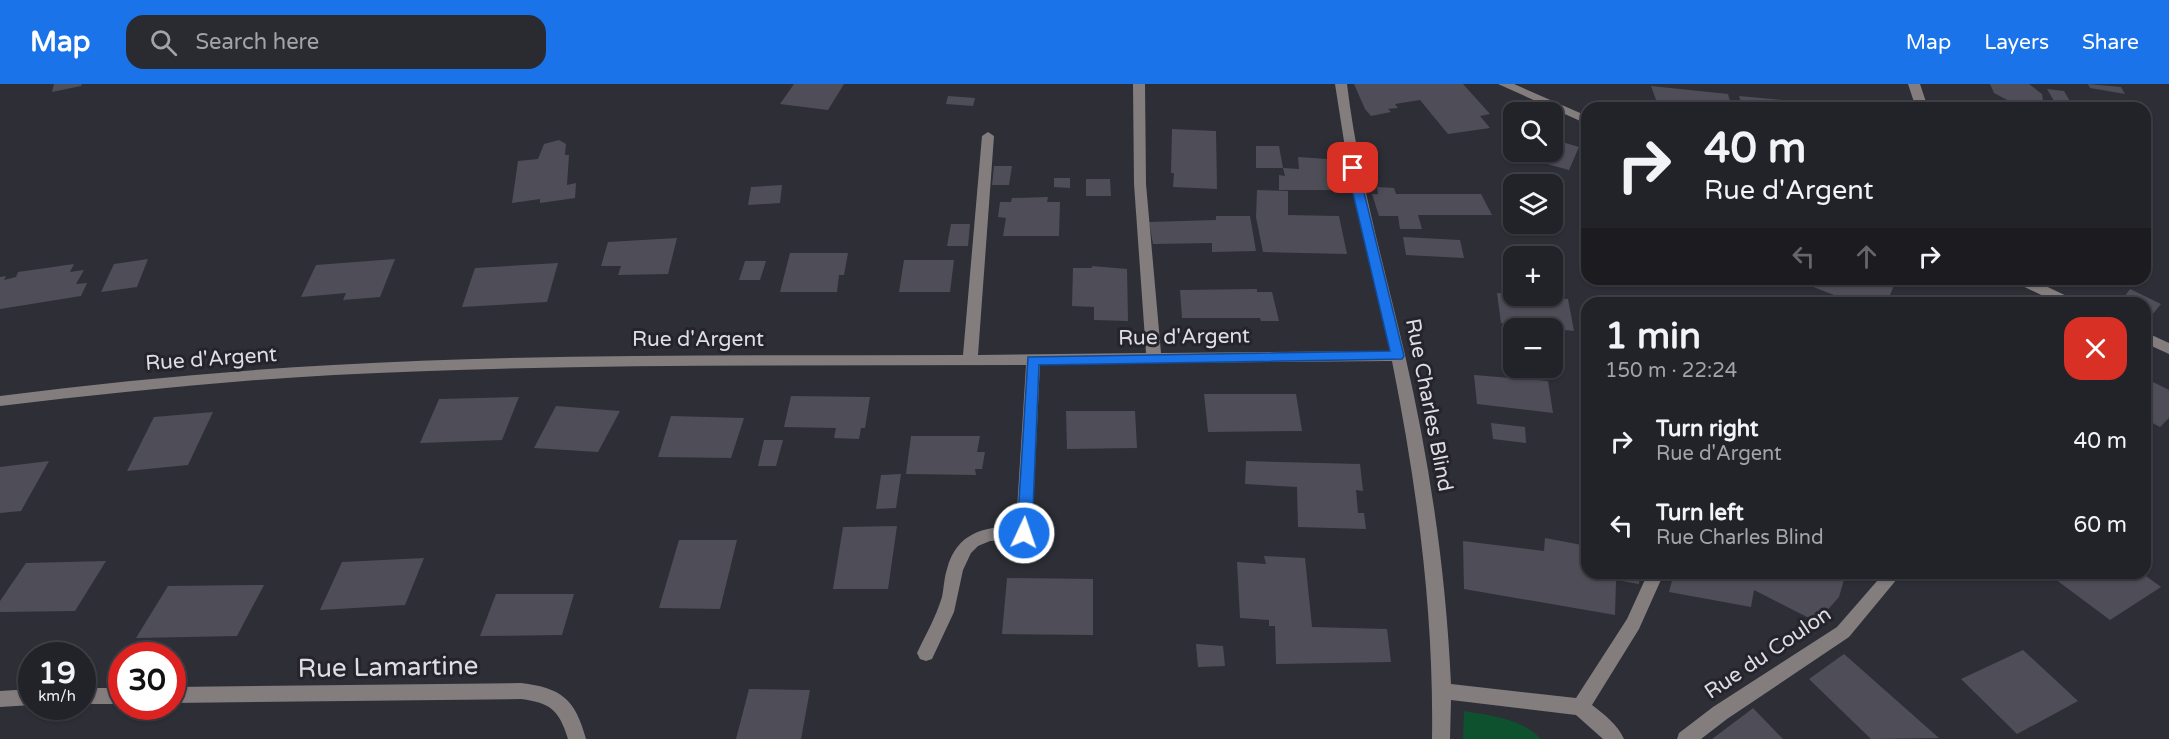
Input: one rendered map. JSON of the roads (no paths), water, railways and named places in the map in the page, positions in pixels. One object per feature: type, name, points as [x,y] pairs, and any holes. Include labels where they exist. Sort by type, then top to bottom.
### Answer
[{"type":"street","points":[[1139,84],[1140,184],[1154,358]]},
{"type":"street","name":"Rue Charles Blind","points":[[1341,84],[1353,168],[1398,356],[1421,473],[1437,590],[1443,691],[1441,739]]},
{"type":"street","points":[[1504,84],[1581,117]]},
{"type":"street","points":[[1914,84],[1920,102]]},
{"type":"street","points":[[969,360],[988,136]]},
{"type":"street","points":[[2032,285],[2057,297]]},
{"type":"street","points":[[2151,340],[2169,349]]},
{"type":"street","name":"Rue d'Argent","points":[[0,401],[156,384],[460,364],[627,360],[1033,360],[1398,356]]},
{"type":"street","points":[[927,653],[951,597],[955,569],[961,554],[970,543],[991,534],[1024,533],[1033,360]]},
{"type":"street","points":[[1580,707],[1609,664],[1654,579]]},
{"type":"street","name":"Rue du Coulon","points":[[1686,739],[1720,713],[1844,632],[1889,579]]},
{"type":"street","name":"Rue Lamartine","points":[[186,695],[521,691],[544,693],[562,703],[572,720],[577,739]]},
{"type":"street","points":[[1443,691],[1544,700],[1580,707],[1598,720],[1615,739]]},
{"type":"street","points":[[0,699],[18,698]]}]
